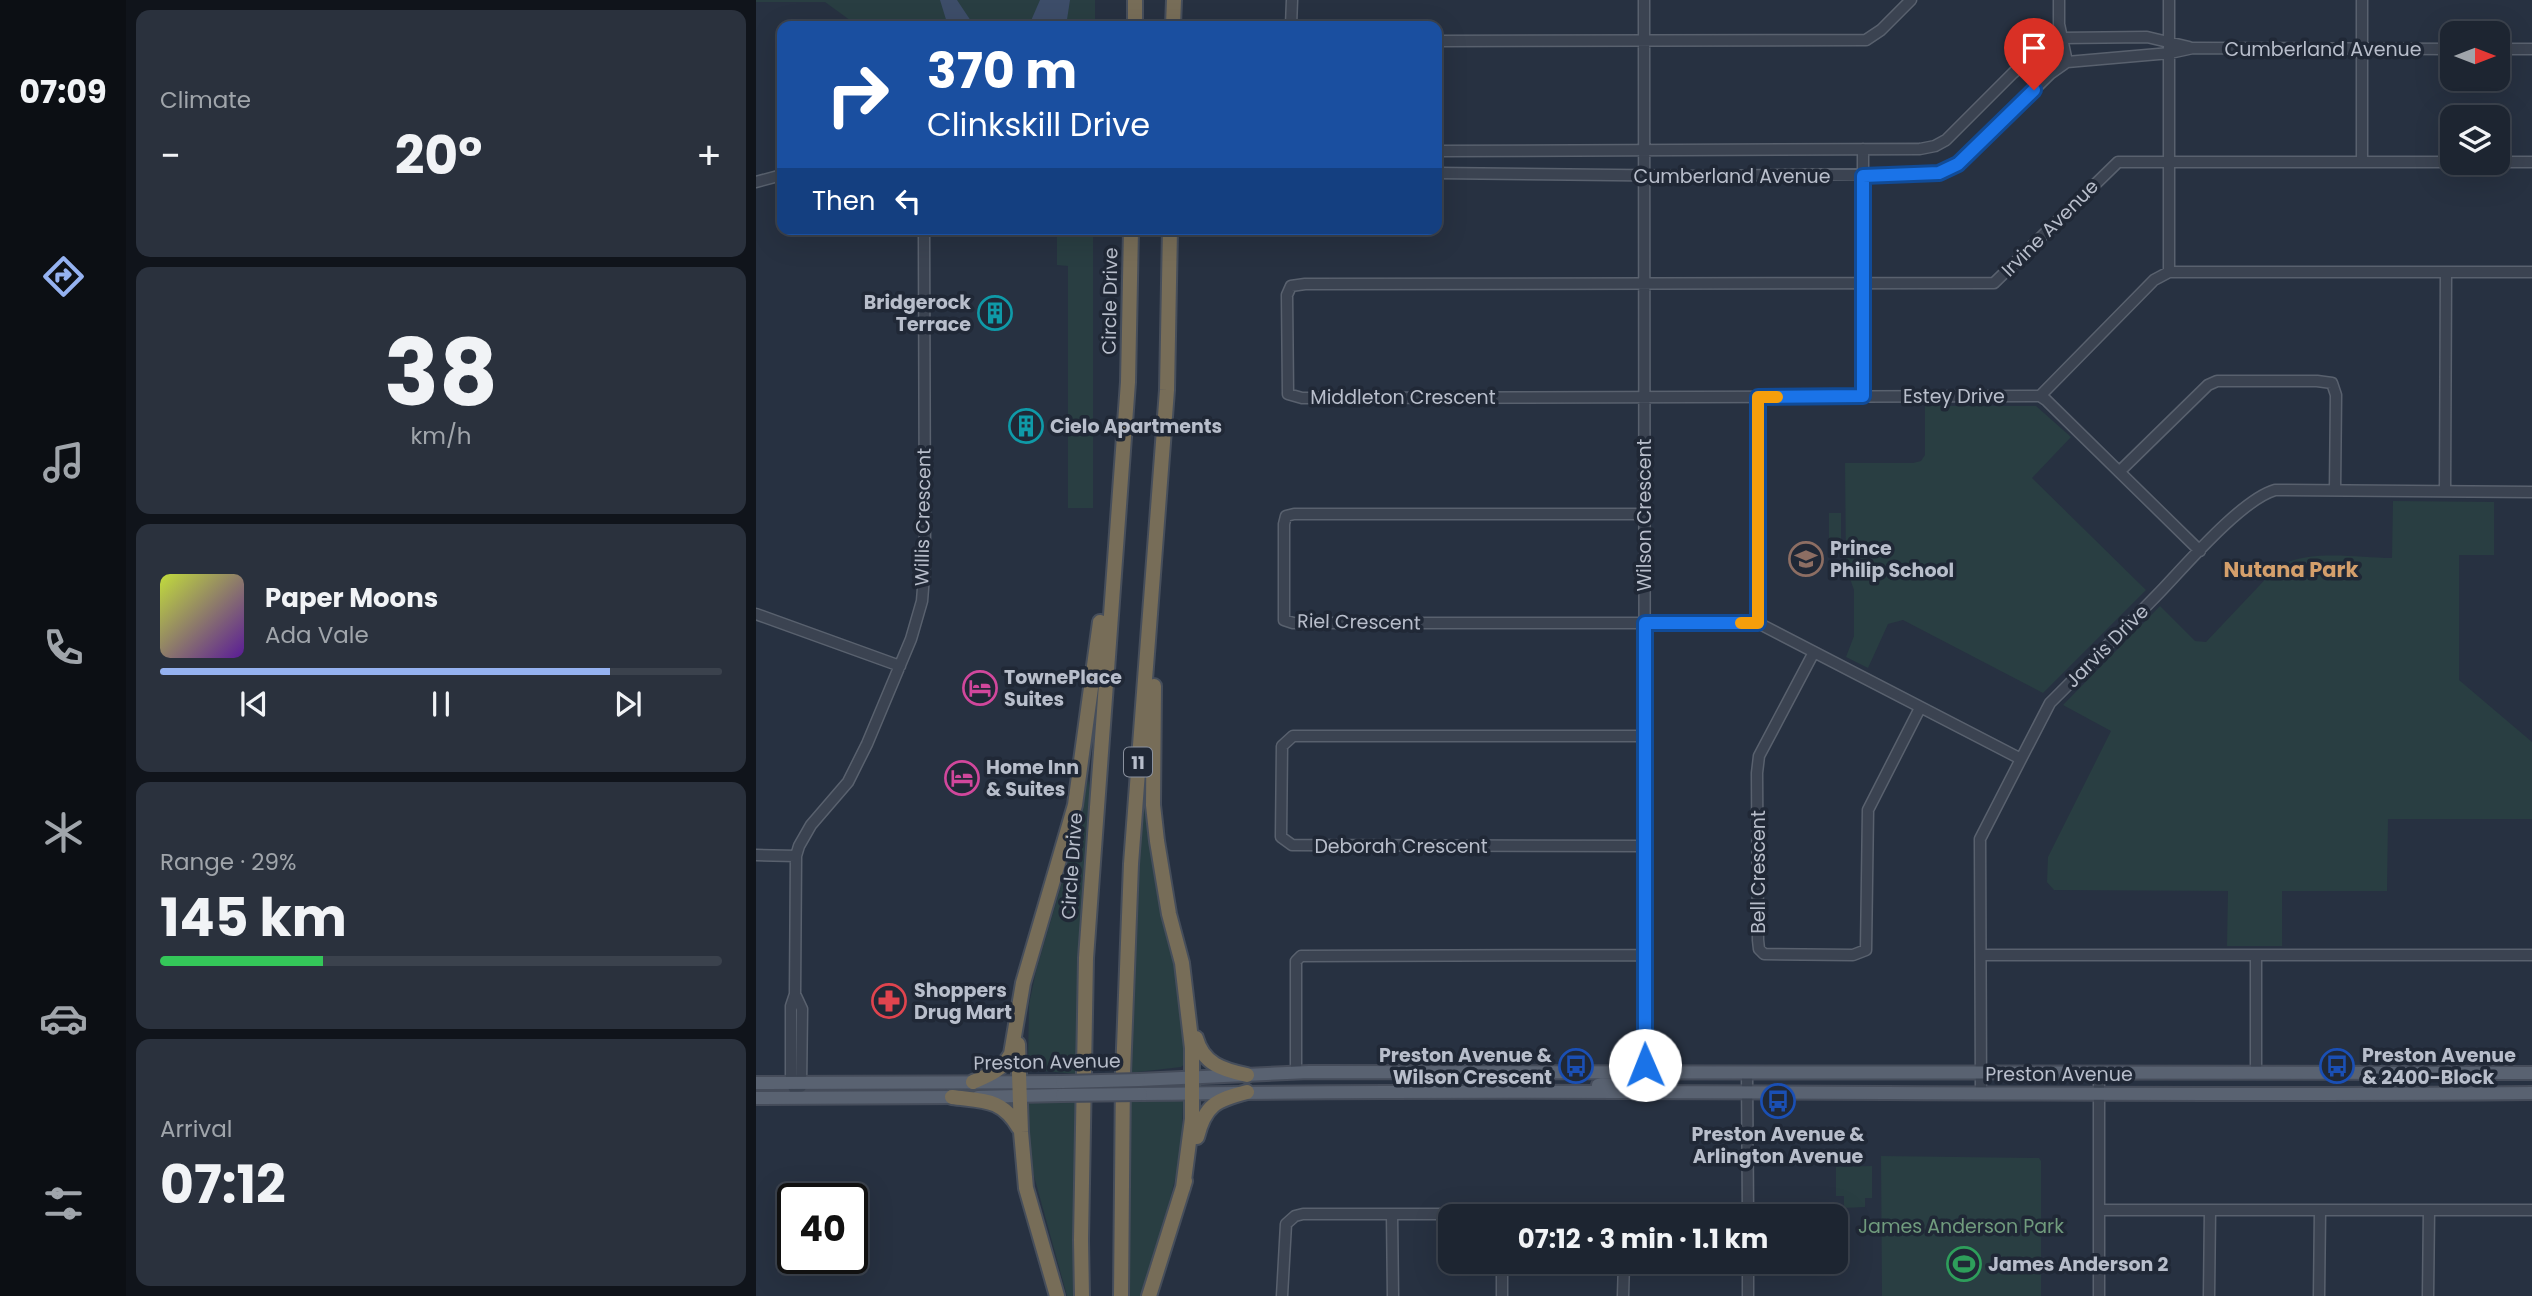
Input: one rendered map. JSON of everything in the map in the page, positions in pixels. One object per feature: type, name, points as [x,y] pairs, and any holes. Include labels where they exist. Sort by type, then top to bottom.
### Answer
[{"type":"highway","points":[[1135,0],[1135,21]]},
{"type":"highway","points":[[1174,0],[1174,21]]},
{"type":"highway","name":"Circle Drive","points":[[1082,1296],[1080,1240],[1086,958],[1128,382],[1131,235]]},
{"type":"highway","name":"11","points":[[1121,1296],[1123,1074],[1131,864],[1167,390],[1170,235]]},
{"type":"highway","points":[[1161,467],[1152,724],[1153,805],[1169,914],[1182,963],[1189,1013],[1192,1086],[1190,1143],[1183,1188]]},
{"type":"highway","points":[[973,1082],[1006,1064],[1014,1043],[1023,983],[1075,805],[1121,471]]},
{"type":"highway","points":[[1018,1011],[1019,1089],[1026,1188],[1057,1296]]},
{"type":"highway","points":[[1189,1013],[1198,1045],[1209,1061],[1223,1069],[1247,1075]]},
{"type":"highway","points":[[1149,1296],[1201,1121],[1209,1108],[1221,1099],[1247,1092]]},
{"type":"highway","points":[[952,1097],[1005,1108],[1021,1132]]},
{"type":"main road","name":"Preston Avenue","points":[[1585,1091],[1598,1085],[1641,1079],[1645,1072]]},
{"type":"main road","points":[[1645,1072],[1660,1093]]},
{"type":"main road","name":"Preston Avenue","points":[[756,1098],[952,1097],[1019,1089],[1141,1094],[1247,1075],[1296,1073],[2532,1073]]},
{"type":"main road","name":"Preston Avenue","points":[[1296,1092],[1300,1082],[1338,1073]]},
{"type":"main road","name":"Preston Avenue","points":[[1062,1089],[1139,1080],[1247,1092],[2532,1093]]},
{"type":"main road","name":"Preston Avenue","points":[[756,1083],[973,1082],[1019,1089]]},
{"type":"street","points":[[1292,0],[1292,21]]},
{"type":"street","name":"Wilson Crescent","points":[[1644,0],[1645,1072]]},
{"type":"street","points":[[1442,41],[1866,40],[1881,30],[1911,0]]},
{"type":"street","points":[[2059,0],[2061,38],[2067,62]]},
{"type":"street","points":[[2169,0],[2169,272]]},
{"type":"street","points":[[2362,0],[2362,162]]},
{"type":"street","name":"Cumberland Avenue","points":[[1442,152],[1920,149],[1946,140],[2013,73],[2040,50],[2061,38],[2147,37],[2193,48]]},
{"type":"street","name":"Cumberland Avenue","points":[[1442,173],[1863,176],[1939,173],[1958,164],[2050,74],[2067,62],[2170,53],[2193,48],[2440,50]]},
{"type":"street","points":[[2510,49],[2532,49]]},
{"type":"street","points":[[1863,149],[1863,396]]},
{"type":"street","name":"Irvine Avenue","points":[[1644,283],[1994,283],[2118,162],[2440,162]]},
{"type":"street","points":[[2510,162],[2532,162]]},
{"type":"street","points":[[756,182],[777,176]]},
{"type":"street","name":"Willis Crescent","points":[[799,1098],[797,1083],[802,1009],[795,994],[796,856],[811,825],[848,782],[900,666],[922,601],[925,563],[924,235]]},
{"type":"street","points":[[2200,551],[2040,396],[2154,280],[2169,272],[2532,272]]},
{"type":"street","points":[[2445,491],[2446,272]]},
{"type":"street","name":"Middleton Crescent","points":[[1644,283],[1305,284],[1291,286],[1287,295],[1288,394],[1302,398],[1644,397]]},
{"type":"street","points":[[2120,471],[2208,385],[2217,381],[2317,381],[2332,383],[2336,395],[2335,490]]},
{"type":"street","name":"Estey Drive","points":[[1644,397],[2040,396]]},
{"type":"street","points":[[1758,397],[1758,623]]},
{"type":"street","name":"Jarvis Drive","points":[[1980,1093],[1980,839],[2050,703],[2200,551],[2262,494],[2275,490],[2532,492]]},
{"type":"street","name":"Riel Crescent","points":[[1644,514],[1286,516],[1284,620],[1293,623],[1645,623]]},
{"type":"street","points":[[756,614],[900,666]]},
{"type":"street","points":[[1645,623],[1758,623],[2021,759]]},
{"type":"street","name":"Bell Crescent","points":[[1814,653],[1759,756],[1758,945],[1765,954],[1853,955],[1866,950],[1868,810],[1920,708]]},
{"type":"street","name":"Deborah Crescent","points":[[1644,736],[1293,736],[1282,746],[1281,837],[1292,845],[1644,846]]},
{"type":"street","points":[[756,855],[796,856]]},
{"type":"street","points":[[1296,1073],[1296,961],[1301,956],[1645,955]]},
{"type":"street","points":[[1981,955],[2532,955]]},
{"type":"street","points":[[2256,955],[2256,1073]]},
{"type":"street","points":[[1747,1073],[1748,1204]]},
{"type":"street","points":[[2099,1073],[2099,1296]]},
{"type":"street","points":[[2099,1210],[2532,1210]]},
{"type":"street","points":[[2210,1210],[2210,1296]]},
{"type":"street","points":[[2428,1296],[2429,1210]]},
{"type":"street","points":[[2319,1296],[2320,1211]]},
{"type":"street","points":[[1392,1214],[1393,1296]]},
{"type":"street","points":[[1282,1296],[1286,1224],[1295,1216],[1438,1214]]},
{"type":"street","points":[[1502,1274],[1502,1296]]},
{"type":"street","points":[[1623,1296],[1624,1274]]},
{"type":"street","points":[[1748,1274],[1748,1296]]},
{"type":"green space","points":[[1095,0],[1095,21],[851,21],[825,2],[756,2]]},
{"type":"green space","points":[[1057,235],[1093,235],[1093,508],[1068,508],[1068,266],[1057,265]]},
{"type":"green space","points":[[1925,406],[2036,406],[2071,437],[2032,478],[2146,590],[2043,693],[1903,620],[1888,624],[1868,668],[1846,657],[1854,636],[1854,590],[1846,567],[1845,463],[1921,461],[1925,455]]},
{"type":"green space","points":[[2393,501],[2494,502],[2494,555],[2459,555],[2459,680],[2532,742],[2532,819],[2388,819],[2387,891],[2282,891],[2282,946],[2227,946],[2228,891],[2054,890],[2047,882],[2048,857],[2111,731],[2063,705],[2160,606],[2195,641],[2206,642],[2276,568],[2288,562],[2317,556],[2392,558]]},
{"type":"green space","points":[[1829,513],[1841,513],[1841,540],[1829,540]]},
{"type":"green space","points":[[1145,763],[1147,816],[1153,865],[1162,914],[1177,966],[1187,1062],[1181,1067],[1129,1073],[1134,927]]},
{"type":"green space","points":[[1088,778],[1090,794],[1077,1074],[1034,1070],[1028,1063],[1029,1004],[1036,971],[1080,821]]},
{"type":"green space","points":[[1176,1097],[1183,1102],[1181,1156],[1145,1296],[1130,1296],[1128,1101]]},
{"type":"green space","points":[[1037,1099],[1077,1102],[1076,1296],[1067,1296],[1029,1158],[1026,1108]]},
{"type":"green space","name":"James Anderson Park","points":[[1881,1156],[2039,1158],[2041,1296],[1882,1296]]},
{"type":"green space","points":[[1872,1166],[1872,1198],[1865,1198],[1865,1207],[1848,1208],[1848,1204],[1844,1204],[1844,1196],[1836,1196],[1836,1167]]},
{"type":"water","points":[[940,0],[957,0],[971,21],[946,21]]},
{"type":"water","points":[[1040,0],[1070,0],[1067,21],[1031,21]]},
{"type":"slow traffic","points":[[1741,623],[1758,623],[1758,397],[1777,397]]},
{"type":"place","name":"Bridgerock Terrace","points":[[995,313]]},
{"type":"place","name":"Cielo Apartments","points":[[1026,426]]},
{"type":"place","name":"Prince Philip School","points":[[1806,559]]},
{"type":"place","name":"TownePlace Suites","points":[[980,688]]},
{"type":"place","name":"Home Inn & Suites","points":[[962,778]]},
{"type":"place","name":"Shoppers Drug Mart","points":[[889,1001]]},
{"type":"place","name":"Preston Avenue & Wilson Crescent","points":[[1576,1066]]},
{"type":"place","name":"Preston Avenue & 2400-Block","points":[[2337,1066]]},
{"type":"place","name":"Preston Avenue & Arlington Avenue","points":[[1778,1101]]},
{"type":"place","name":"James Anderson 2","points":[[1964,1264]]},
{"type":"district","name":"Nutana Park","points":[[2291,569]]},
{"type":"route","points":[[1645,1065],[1645,623],[1758,623],[1758,397],[1863,396],[1863,176],[1939,173],[1958,164],[2034,90]]}]
